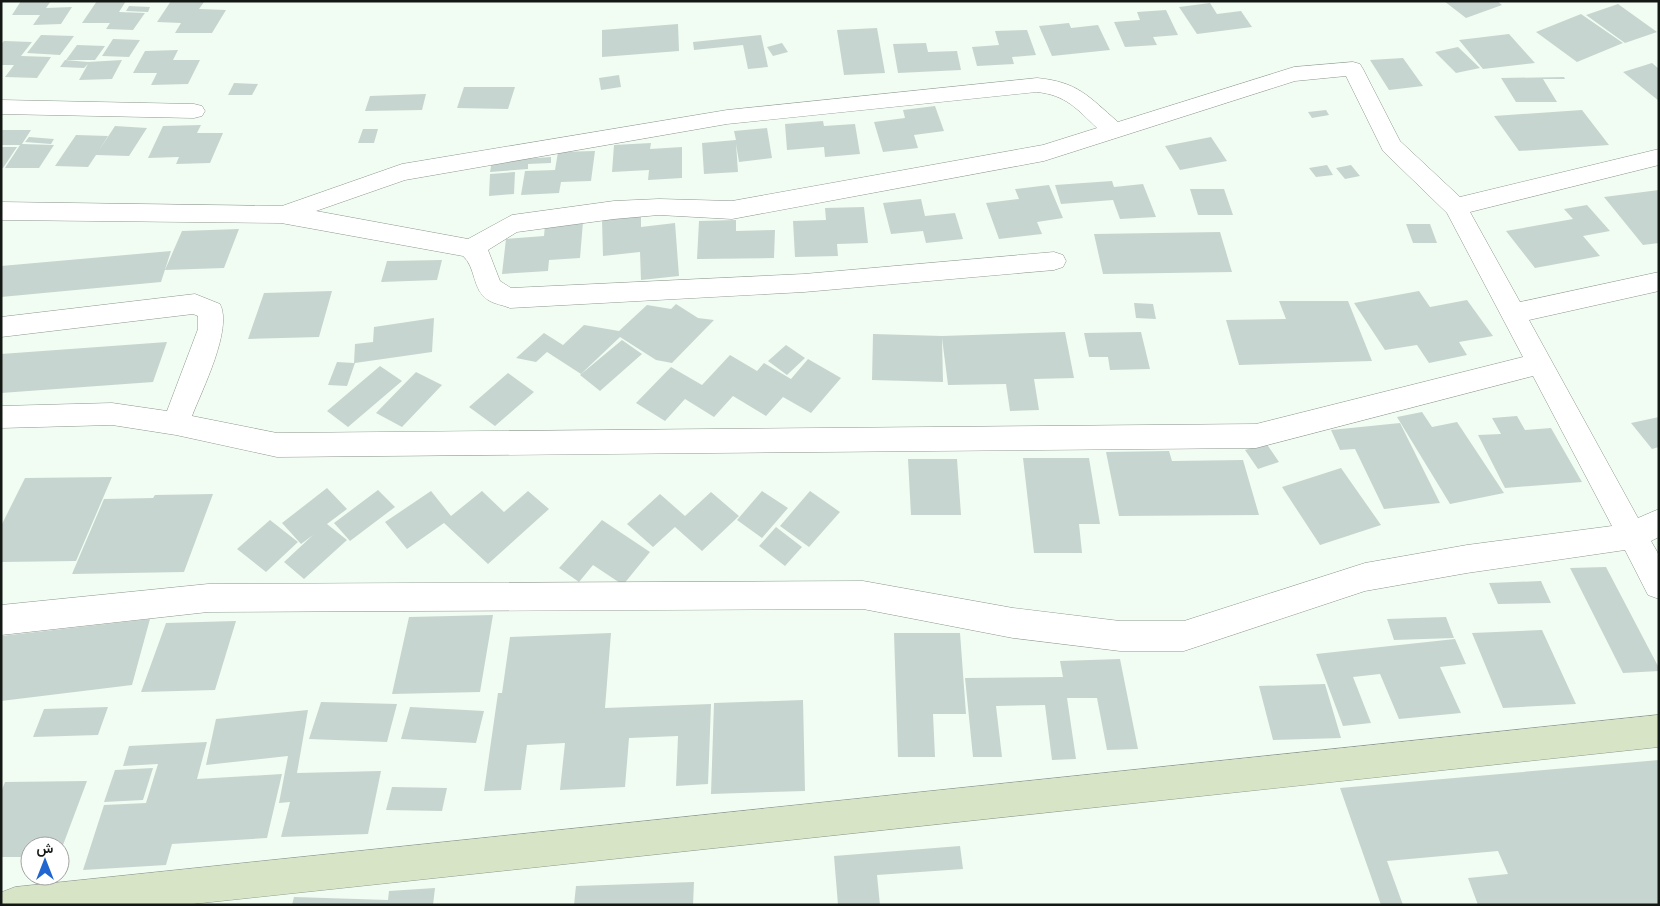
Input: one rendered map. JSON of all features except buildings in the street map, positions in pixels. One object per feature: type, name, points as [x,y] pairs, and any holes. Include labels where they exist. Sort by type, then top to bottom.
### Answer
[{"type":"street","points":[[471,249],[512,224],[614,210],[659,207],[732,210],[1044,153],[1294,74],[1353,69],[1391,146],[1456,206],[1659,585]]},
{"type":"street","points":[[281,214],[412,170],[727,117],[1037,85],[1056,87],[1073,94],[1115,132]]},
{"type":"street","points":[[1,107],[194,111]]},
{"type":"street","points":[[1456,206],[1659,157]]},
{"type":"street","points":[[1,211],[281,214],[448,243],[471,249],[479,256],[489,285],[496,293],[510,298],[804,283],[1054,261]]},
{"type":"street","points":[[1515,313],[1659,281]]},
{"type":"street","points":[[1,327],[195,304],[210,311],[211,329],[176,424]]},
{"type":"street","points":[[1,417],[112,414],[176,424],[277,445],[1256,436],[1541,363]]},
{"type":"street","points":[[1,620],[208,598],[863,595],[1013,624],[1120,636],[1184,636],[1365,577],[1467,559],[1633,536],[1659,522]]},
{"type":"street","points":[[15,905],[1659,731]]}]
